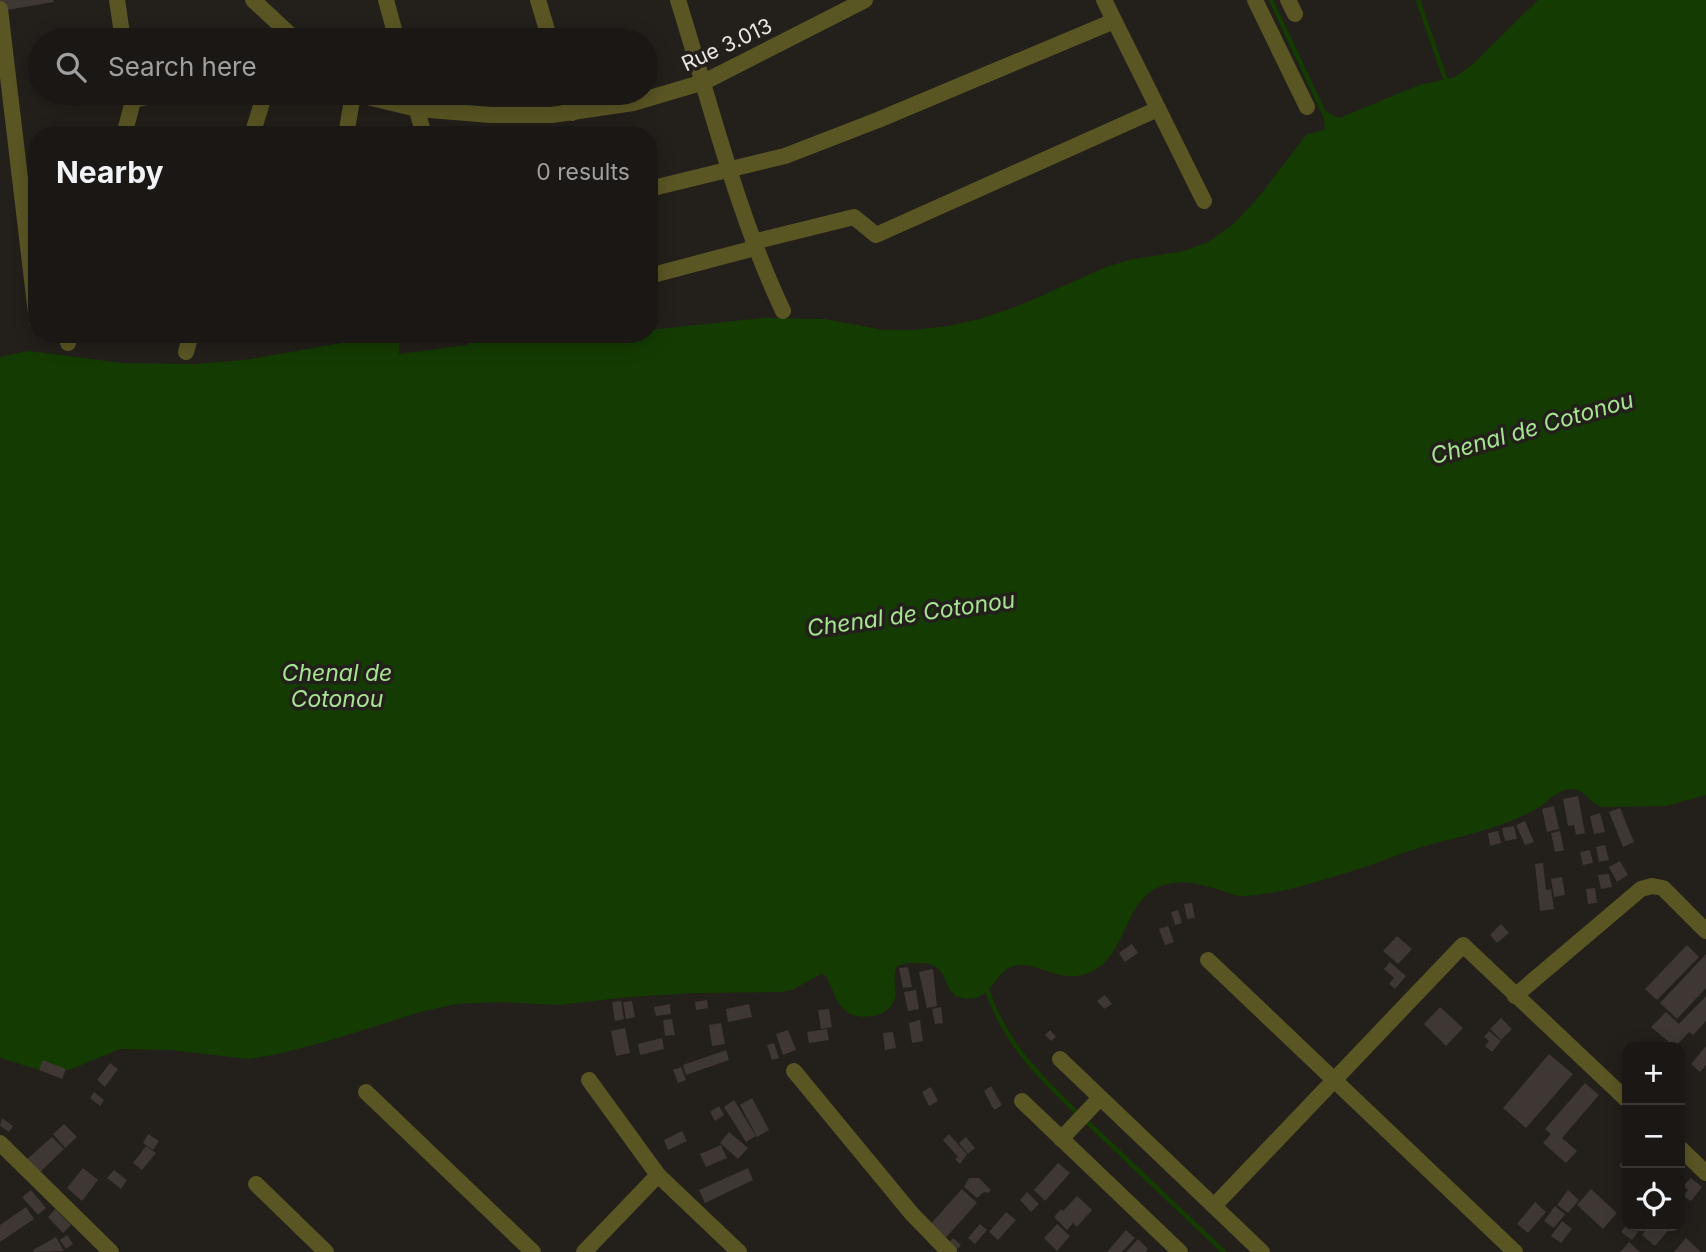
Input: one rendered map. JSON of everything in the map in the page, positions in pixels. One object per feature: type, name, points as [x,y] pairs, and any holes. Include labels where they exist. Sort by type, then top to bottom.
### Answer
[{"type":"street","points":[[117,0],[121,28]]},
{"type":"street","points":[[253,0],[283,28]]},
{"type":"street","points":[[386,0],[394,28]]},
{"type":"street","points":[[538,0],[546,28]]},
{"type":"street","points":[[678,0],[729,171],[754,245],[783,311]]},
{"type":"street","name":"Rue 3.013","points":[[658,96],[704,82],[866,0]]},
{"type":"street","points":[[1104,0],[1204,201]]},
{"type":"street","points":[[1255,0],[1307,107]]},
{"type":"street","points":[[0,9],[28,245]]},
{"type":"street","points":[[658,187],[785,156],[1114,21]]},
{"type":"street","points":[[126,126],[130,105]]},
{"type":"street","points":[[255,126],[261,105]]},
{"type":"street","points":[[347,126],[350,105]]},
{"type":"street","name":"Rue 3.013","points":[[400,105],[417,109],[527,116],[572,113],[621,105]]},
{"type":"street","points":[[416,105],[422,126]]},
{"type":"street","points":[[570,105],[572,113]]},
{"type":"street","points":[[658,273],[854,217],[876,235],[1158,109]]},
{"type":"street","points":[[186,352],[188,343]]},
{"type":"street","points":[[1515,996],[1642,888],[1663,888],[1706,931]]},
{"type":"street","points":[[1214,1206],[1463,945],[1622,1095]]},
{"type":"street","points":[[1208,960],[1515,1252]]},
{"type":"street","points":[[1059,1059],[1095,1102],[1214,1206],[1262,1252]]},
{"type":"street","points":[[794,1071],[912,1214],[949,1252]]},
{"type":"street","points":[[589,1080],[658,1175],[739,1252]]},
{"type":"street","points":[[366,1092],[534,1252]]},
{"type":"street","points":[[1022,1101],[1168,1248]]},
{"type":"street","points":[[1061,1139],[1095,1102]]},
{"type":"street","points":[[0,1143],[111,1252]]},
{"type":"street","points":[[1685,1154],[1706,1173]]},
{"type":"street","points":[[584,1252],[658,1175]]},
{"type":"street","points":[[256,1184],[326,1252]]},
{"type":"water","name":"Chenal de Cotonou","points":[[1538,0],[1706,0],[1706,795],[1666,806],[1602,807],[1580,791],[1571,789],[1556,794],[1535,810],[1503,824],[1285,890],[1243,896],[1195,884],[1180,882],[1164,885],[1140,902],[1112,953],[1103,964],[1091,972],[1068,976],[1032,966],[1014,966],[1002,973],[981,996],[963,998],[951,991],[936,967],[929,964],[904,964],[896,967],[895,997],[892,1004],[885,1012],[872,1016],[862,1017],[847,1012],[837,1000],[826,976],[821,974],[792,990],[780,992],[695,993],[559,1005],[499,1002],[457,1004],[424,1011],[328,1041],[249,1059],[170,1050],[120,1049],[69,1070],[43,1071],[0,1058],[0,357],[28,351],[123,363],[196,364],[245,360],[341,343],[399,343],[399,354],[468,343],[658,343],[658,329],[762,318],[825,319],[884,330],[949,326],[1023,304],[1106,267],[1129,260],[1184,251],[1208,242],[1231,226],[1257,199],[1307,134],[1325,130],[1323,110],[1339,118],[1419,85],[1455,77],[1473,64]]},
{"type":"building","points":[[0,0],[53,0],[54,2],[1,11]]},
{"type":"building","points":[[1578,796],[1585,833],[1576,835],[1574,825],[1568,826],[1563,799]]},
{"type":"building","points":[[1554,806],[1559,829],[1547,832],[1542,809]]},
{"type":"building","points":[[1620,808],[1634,842],[1623,847],[1609,812]]},
{"type":"building","points":[[1600,813],[1605,832],[1594,834],[1590,816]]},
{"type":"building","points":[[1525,821],[1534,842],[1525,845],[1516,825]]},
{"type":"building","points":[[1514,826],[1517,839],[1505,841],[1502,828]]},
{"type":"building","points":[[1498,831],[1501,843],[1490,846],[1488,833]]},
{"type":"building","points":[[1560,831],[1564,850],[1555,852],[1551,833]]},
{"type":"building","points":[[1605,845],[1609,860],[1599,862],[1596,847]]},
{"type":"building","points":[[1590,850],[1593,863],[1583,865],[1580,852]]},
{"type":"building","points":[[1620,861],[1628,875],[1617,882],[1609,867]]},
{"type":"building","points":[[1543,863],[1546,890],[1551,889],[1554,909],[1540,911],[1535,864]]},
{"type":"building","points":[[1609,874],[1612,887],[1601,889],[1598,875]]},
{"type":"building","points":[[1562,877],[1565,895],[1554,897],[1551,879]]},
{"type":"building","points":[[1595,888],[1597,903],[1588,904],[1586,889]]},
{"type":"building","points":[[1192,903],[1195,918],[1187,919],[1184,904]]},
{"type":"building","points":[[1178,910],[1182,923],[1175,925],[1171,912]]},
{"type":"building","points":[[1501,924],[1509,933],[1497,943],[1490,935]]},
{"type":"building","points":[[1168,926],[1174,942],[1165,945],[1159,929]]},
{"type":"building","points":[[1397,936],[1412,949],[1398,964],[1383,951]]},
{"type":"building","points":[[1132,944],[1138,953],[1125,962],[1119,953]]},
{"type":"building","points":[[1687,945],[1699,957],[1657,1000],[1645,989]]},
{"type":"building","points":[[1706,954],[1706,988],[1677,1019],[1660,1003]]},
{"type":"building","points":[[1390,962],[1406,976],[1395,989],[1389,984],[1394,978],[1384,969]]},
{"type":"building","points":[[908,967],[912,987],[903,988],[899,968]]},
{"type":"building","points":[[933,969],[937,1006],[927,1008],[919,972]]},
{"type":"building","points":[[916,990],[919,1009],[908,1011],[904,992]]},
{"type":"building","points":[[1105,995],[1112,1004],[1104,1009],[1097,1001]]},
{"type":"building","points":[[1706,996],[1706,1021],[1693,1035],[1689,1032],[1680,1042],[1669,1042],[1651,1027],[1666,1012],[1679,1024]]},
{"type":"building","points":[[707,1000],[708,1008],[696,1010],[695,1002]]},
{"type":"building","points":[[621,1001],[624,1019],[615,1021],[612,1002]]},
{"type":"building","points":[[632,1001],[635,1017],[626,1019],[623,1002]]},
{"type":"building","points":[[670,1004],[671,1014],[656,1016],[654,1007]]},
{"type":"building","points":[[749,1004],[752,1017],[728,1022],[726,1009]]},
{"type":"building","points":[[941,1007],[943,1023],[935,1024],[932,1009]]},
{"type":"building","points":[[1440,1007],[1463,1028],[1446,1046],[1424,1024]]},
{"type":"building","points":[[829,1009],[832,1027],[821,1029],[818,1010]]},
{"type":"building","points":[[1501,1018],[1512,1029],[1501,1040],[1490,1029]]},
{"type":"building","points":[[672,1019],[675,1035],[665,1036],[663,1020]]},
{"type":"building","points":[[920,1020],[923,1041],[912,1043],[909,1023]]},
{"type":"building","points":[[721,1023],[725,1044],[712,1046],[709,1025]]},
{"type":"building","points":[[625,1028],[630,1053],[616,1056],[611,1031]]},
{"type":"building","points":[[827,1029],[829,1040],[809,1043],[807,1032]]},
{"type":"building","points":[[788,1030],[796,1050],[783,1055],[776,1034]]},
{"type":"building","points":[[1050,1030],[1056,1037],[1051,1041],[1045,1035]]},
{"type":"building","points":[[1489,1031],[1501,1041],[1492,1052],[1485,1046],[1489,1041],[1484,1037]]},
{"type":"building","points":[[893,1032],[896,1048],[885,1050],[883,1033]]},
{"type":"building","points":[[662,1038],[664,1049],[640,1055],[638,1044]]},
{"type":"building","points":[[774,1043],[779,1058],[772,1060],[767,1045]]},
{"type":"building","points":[[1706,1046],[1706,1065],[1700,1072],[1691,1064]]},
{"type":"building","points":[[726,1050],[729,1060],[686,1075],[683,1065]]},
{"type":"building","points":[[1549,1054],[1573,1074],[1526,1128],[1503,1108]]},
{"type":"building","points":[[43,1060],[66,1069],[62,1079],[39,1070]]},
{"type":"building","points":[[110,1063],[118,1069],[105,1087],[97,1080]]},
{"type":"building","points":[[681,1067],[686,1080],[678,1083],[673,1070]]},
{"type":"building","points":[[1585,1083],[1599,1095],[1562,1138],[1577,1151],[1566,1163],[1543,1143],[1551,1134],[1545,1129]]},
{"type":"building","points":[[991,1086],[1002,1105],[994,1110],[984,1091]]},
{"type":"building","points":[[931,1087],[938,1101],[929,1106],[922,1092]]},
{"type":"building","points":[[94,1092],[104,1100],[100,1106],[90,1098]]},
{"type":"building","points":[[752,1098],[769,1130],[757,1137],[740,1105]]},
{"type":"building","points":[[734,1100],[756,1136],[746,1142],[724,1107]]},
{"type":"building","points":[[719,1106],[724,1115],[715,1121],[710,1112]]},
{"type":"building","points":[[2,1118],[13,1126],[9,1132],[0,1126]]},
{"type":"building","points":[[64,1124],[77,1137],[65,1148],[53,1134]]},
{"type":"building","points":[[682,1131],[687,1141],[668,1150],[664,1140]]},
{"type":"building","points":[[729,1132],[748,1148],[738,1159],[720,1143]]},
{"type":"building","points":[[148,1134],[159,1141],[153,1150],[143,1143]]},
{"type":"building","points":[[949,1134],[967,1154],[960,1164],[955,1159],[958,1157],[943,1140]]},
{"type":"building","points":[[52,1137],[64,1149],[39,1173],[26,1160]]},
{"type":"building","points":[[966,1137],[975,1148],[968,1154],[959,1143]]},
{"type":"building","points":[[721,1145],[727,1158],[706,1167],[700,1154]]},
{"type":"building","points":[[146,1146],[156,1153],[142,1170],[133,1163]]},
{"type":"building","points":[[1058,1163],[1070,1173],[1045,1201],[1034,1190]]},
{"type":"building","points":[[83,1168],[98,1180],[82,1201],[67,1188]]},
{"type":"building","points":[[748,1168],[753,1180],[705,1203],[699,1190]]},
{"type":"building","points":[[114,1170],[127,1180],[121,1189],[107,1178]]},
{"type":"building","points":[[969,1178],[979,1178],[991,1190],[977,1198],[964,1187]]},
{"type":"building","points":[[1691,1178],[1702,1187],[1691,1201],[1685,1197],[1688,1190],[1685,1184]]},
{"type":"building","points":[[962,1189],[977,1203],[941,1243],[926,1229]]},
{"type":"building","points":[[1591,1189],[1617,1213],[1603,1229],[1577,1205]]},
{"type":"building","points":[[31,1190],[46,1208],[38,1215],[22,1197]]},
{"type":"building","points":[[1568,1190],[1579,1200],[1568,1213],[1557,1205]]},
{"type":"building","points":[[1027,1192],[1039,1204],[1031,1212],[1020,1200]]},
{"type":"building","points":[[1077,1196],[1092,1210],[1077,1227],[1073,1223],[1067,1230],[1054,1217]]},
{"type":"building","points":[[1535,1202],[1546,1212],[1528,1233],[1517,1224]]},
{"type":"building","points":[[1555,1206],[1565,1214],[1554,1228],[1544,1221]]},
{"type":"building","points":[[26,1207],[34,1219],[0,1242],[0,1225]]},
{"type":"building","points":[[55,1209],[71,1225],[63,1233],[48,1217]]},
{"type":"building","points":[[1006,1212],[1016,1220],[998,1240],[989,1232]]},
{"type":"building","points":[[1562,1221],[1572,1229],[1561,1243],[1551,1236]]},
{"type":"building","points":[[980,1224],[987,1230],[975,1244],[968,1238]]},
{"type":"building","points":[[1057,1224],[1070,1236],[1057,1251],[1044,1238]]},
{"type":"building","points":[[1126,1230],[1135,1238],[1122,1252],[1107,1252]]},
{"type":"building","points":[[1622,1231],[1638,1232],[1632,1240]]},
{"type":"building","points":[[1645,1231],[1668,1231],[1655,1246],[1642,1235]]},
{"type":"building","points":[[67,1235],[73,1244],[66,1249],[60,1240]]},
{"type":"building","points":[[56,1237],[64,1251],[34,1252],[33,1250]]},
{"type":"building","points":[[953,1238],[961,1245],[955,1252],[946,1246]]},
{"type":"building","points":[[1686,1238],[1701,1252],[1674,1252]]},
{"type":"building","points":[[1138,1239],[1148,1249],[1146,1252],[1126,1252]]},
{"type":"building","points":[[1629,1242],[1640,1252],[1620,1252]]},
{"type":"waterway","points":[[1271,0],[1324,113]]},
{"type":"waterway","points":[[1418,0],[1447,84]]},
{"type":"waterway","points":[[986,987],[993,1007],[1012,1041],[1036,1071],[1078,1114]]},
{"type":"waterway","points":[[1085,1120],[1224,1252]]}]
